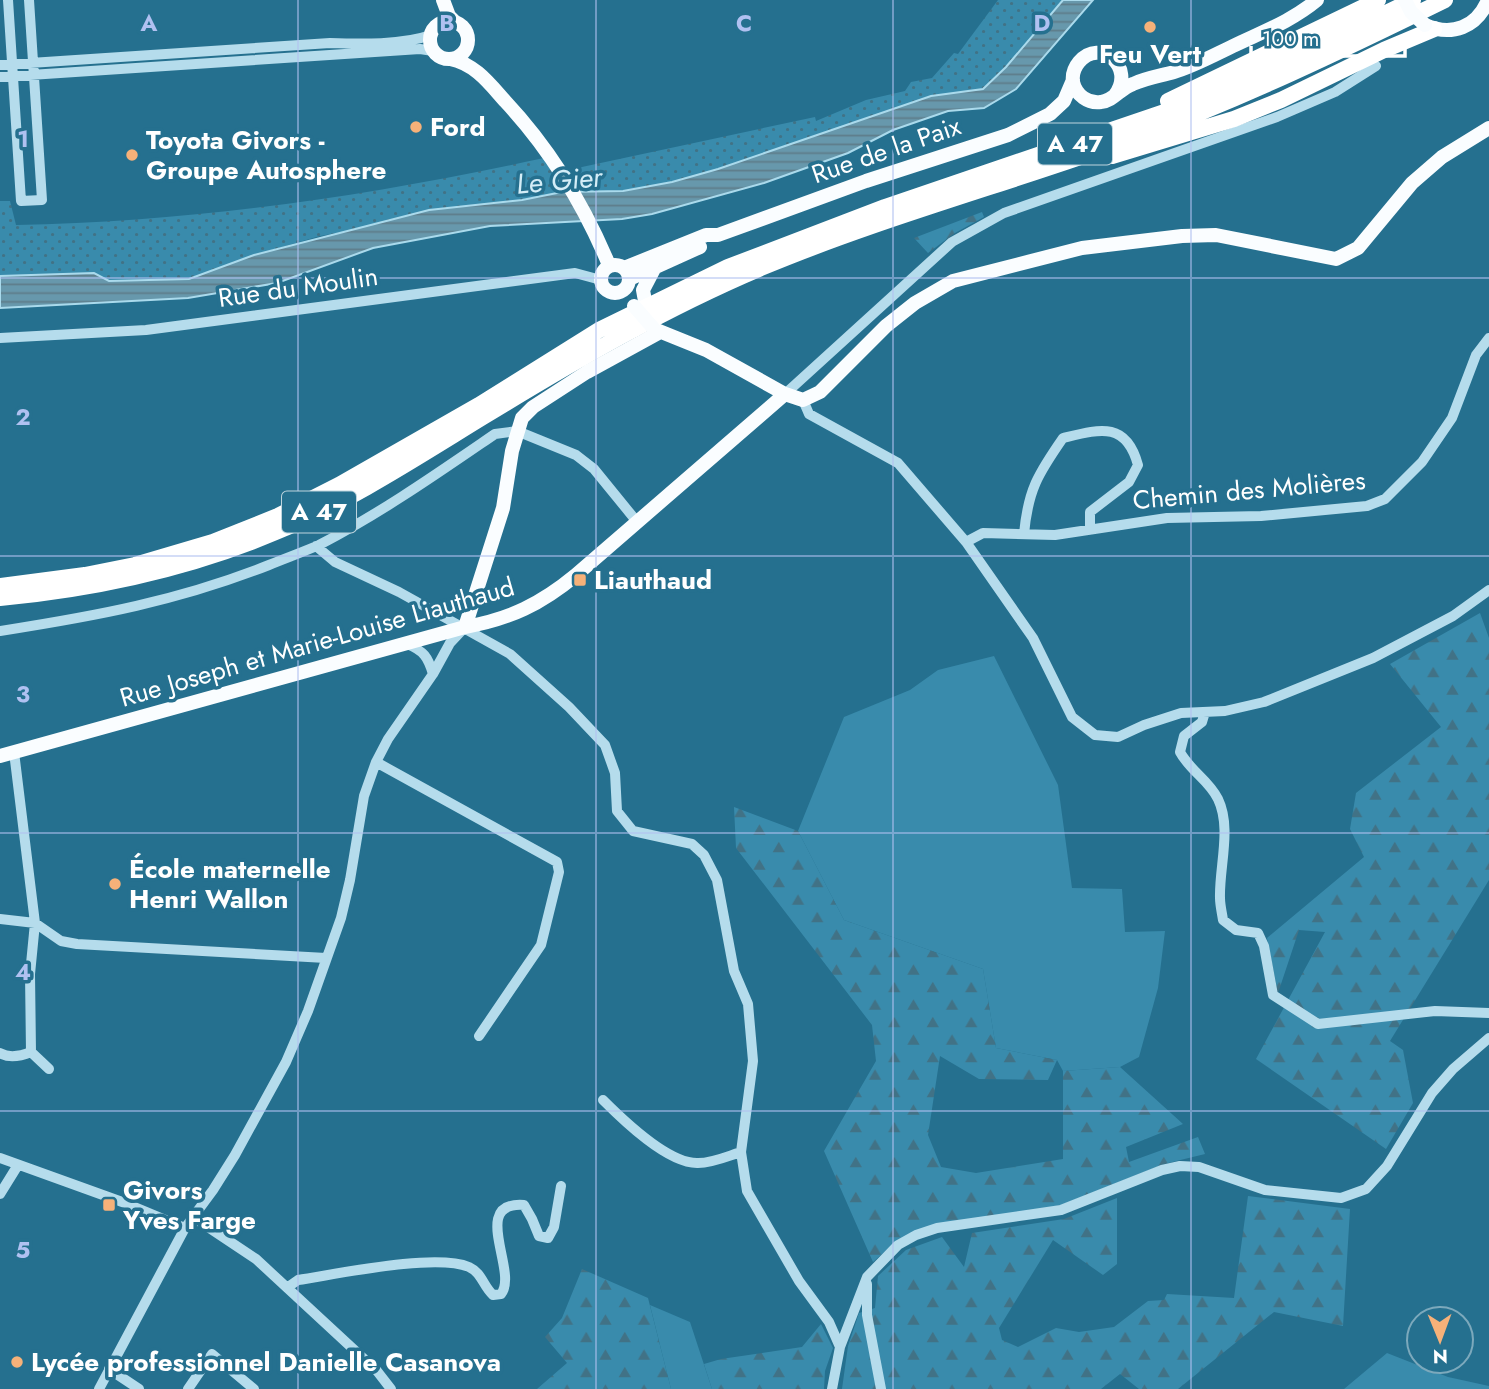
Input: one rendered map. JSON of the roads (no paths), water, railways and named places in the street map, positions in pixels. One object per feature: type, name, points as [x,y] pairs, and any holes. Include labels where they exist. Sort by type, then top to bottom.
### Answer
[{"type":"highway","points":[[1085,140],[1378,0]]},
{"type":"highway","name":"A 47","points":[[0,586],[85,575],[135,565],[212,542],[267,520],[339,485],[479,405],[599,330],[728,267],[885,207],[1179,107],[1262,73],[1413,0]]},
{"type":"highway","name":"A 47","points":[[0,598],[137,577],[182,565],[277,532],[335,505],[387,476],[605,345],[689,301],[761,268],[851,234],[1131,139],[1247,94],[1445,0]]},
{"type":"highway","points":[[1039,170],[1056,172],[1234,119],[1281,100],[1430,27]]},
{"type":"main road","points":[[437,0],[433,51],[478,72],[526,123],[562,173],[609,265]]},
{"type":"main road","points":[[443,0],[449,16],[466,31],[469,53],[478,72]]},
{"type":"main road","points":[[1153,76],[1120,66],[1109,55],[1094,53],[1080,60],[1076,66],[1064,101],[1084,99],[1100,102],[1129,85],[1192,66],[1298,16],[1317,0]]},
{"type":"main road","points":[[1405,0],[1410,12],[1430,27],[1450,31],[1465,27],[1478,18],[1488,1]]},
{"type":"main road","points":[[435,30],[443,22],[456,23]]},
{"type":"main road","points":[[450,59],[462,54],[468,43]]},
{"type":"main road","points":[[1115,95],[1122,81],[1120,66]]},
{"type":"main road","points":[[1073,80],[1078,93],[1084,99]]},
{"type":"main road","name":"Rue de la Paix","points":[[625,279],[706,235],[718,235],[866,181],[1008,135],[1041,119],[1064,101]]},
{"type":"main road","points":[[625,279],[614,293],[604,288],[601,280],[603,271],[609,265],[617,264],[625,279],[637,303],[656,329],[706,349],[785,394],[803,400],[820,392],[886,326],[915,303],[953,281],[1082,248],[1182,236],[1216,235],[1336,259],[1359,248],[1412,183],[1443,157],[1489,128]]},
{"type":"main road","name":"Rue de la Paix","points":[[625,279],[709,243],[718,235]]},
{"type":"main road","points":[[637,303],[655,267]]},
{"type":"main road","points":[[465,627],[503,508],[517,431],[522,418],[533,407],[656,329]]},
{"type":"main road","name":"Rue Joseph et Marie-Louise Liauthaud","points":[[7,754],[465,627],[486,624],[523,611],[549,597],[785,394]]},
{"type":"street","points":[[8,0],[6,70],[21,201],[42,200],[29,0]]},
{"type":"street","points":[[6,70],[330,43],[419,39],[435,30]]},
{"type":"street","points":[[34,68],[420,49],[433,51]]},
{"type":"street","points":[[785,394],[952,242],[1004,213],[1278,117],[1335,92],[1376,66]]},
{"type":"street","name":"Rue du Moulin","points":[[0,338],[146,330],[575,272],[601,280]]},
{"type":"street","name":"Chemin des Molières","points":[[966,542],[983,533],[1055,535],[1167,518],[1261,516],[1367,506],[1385,499],[1422,461],[1452,418],[1476,355],[1489,338]]},
{"type":"street","points":[[803,400],[809,414],[898,463],[966,542],[1033,638],[1072,717],[1095,735],[1118,737],[1181,713],[1225,711],[1264,702],[1373,658],[1453,616],[1489,590]]},
{"type":"street","points":[[0,631],[134,608],[184,595],[316,546],[371,517],[495,434],[517,431],[576,455],[594,469],[638,523]]},
{"type":"street","name":"Chemin des Molières","points":[[1024,534],[1027,505],[1040,471],[1063,438],[1089,431],[1106,431],[1123,436],[1133,449],[1138,465],[1129,482],[1090,512],[1090,530]]},
{"type":"street","points":[[316,546],[335,562],[399,592],[510,654],[569,707],[605,745],[615,773],[617,811],[634,831],[692,844],[704,855],[717,880],[734,971],[748,1004],[752,1061],[741,1152],[747,1191],[799,1282],[829,1322],[840,1347]]},
{"type":"street","points":[[99,1389],[185,1228],[236,1154],[286,1062],[308,1012],[341,918],[364,796],[376,762],[388,738],[433,674],[450,643],[465,627]]},
{"type":"street","points":[[407,644],[421,649],[428,657],[433,674]]},
{"type":"street","points":[[1205,712],[1202,722],[1184,736],[1180,752],[1188,766],[1206,780],[1219,800],[1223,820],[1220,899],[1223,920],[1236,930],[1258,933],[1264,946],[1273,995],[1318,1024],[1435,1011],[1489,1013]]},
{"type":"street","points":[[7,754],[35,923],[30,974],[32,1052],[49,1069]]},
{"type":"street","points":[[376,762],[557,862],[559,872],[541,945],[479,1037]]},
{"type":"street","points":[[0,919],[35,923],[61,941],[77,944],[326,958]]},
{"type":"street","points":[[832,1389],[840,1347],[867,1277],[898,1245],[916,1235],[937,1228],[1061,1210],[1162,1170],[1180,1166],[1199,1167],[1265,1190],[1341,1198],[1366,1189],[1387,1166],[1432,1093],[1453,1069],[1489,1038]]},
{"type":"street","points":[[0,1053],[7,1057],[32,1052]]},
{"type":"street","points":[[603,1100],[630,1127],[650,1142],[688,1163],[708,1162],[741,1152]]},
{"type":"street","points":[[0,1158],[157,1215],[185,1228]]},
{"type":"street","points":[[0,1194],[18,1165]]},
{"type":"street","points":[[288,1287],[298,1280],[430,1261],[471,1268],[480,1274],[487,1290],[493,1295],[501,1294],[507,1287],[506,1271],[497,1242],[497,1227],[502,1210],[510,1204],[524,1205],[539,1236],[548,1238],[554,1227],[561,1186]]},
{"type":"street","points":[[193,1217],[256,1259],[377,1371],[391,1389]]},
{"type":"street","points":[[867,1277],[867,1315],[881,1389]]},
{"type":"street","points":[[188,1389],[212,1354],[254,1389]]},
{"type":"street","points":[[109,1369],[139,1389]]},
{"type":"place","name":"Feu Vert","points":[[1150,27]]},
{"type":"place","name":"Ford","points":[[416,127]]},
{"type":"place","name":"Toyota Givors - Groupe Autosphere","points":[[132,155]]},
{"type":"place","name":"Liauthaud","points":[[580,580]]},
{"type":"place","name":"École maternelle Henri Wallon","points":[[115,884]]},
{"type":"place","name":"Givors Yves Farge","points":[[109,1205]]},
{"type":"place","name":"Lycée professionnel Danielle Casanova","points":[[17,1362]]},
{"type":"water label","name":"Le Gier","points":[[559,180]]}]
